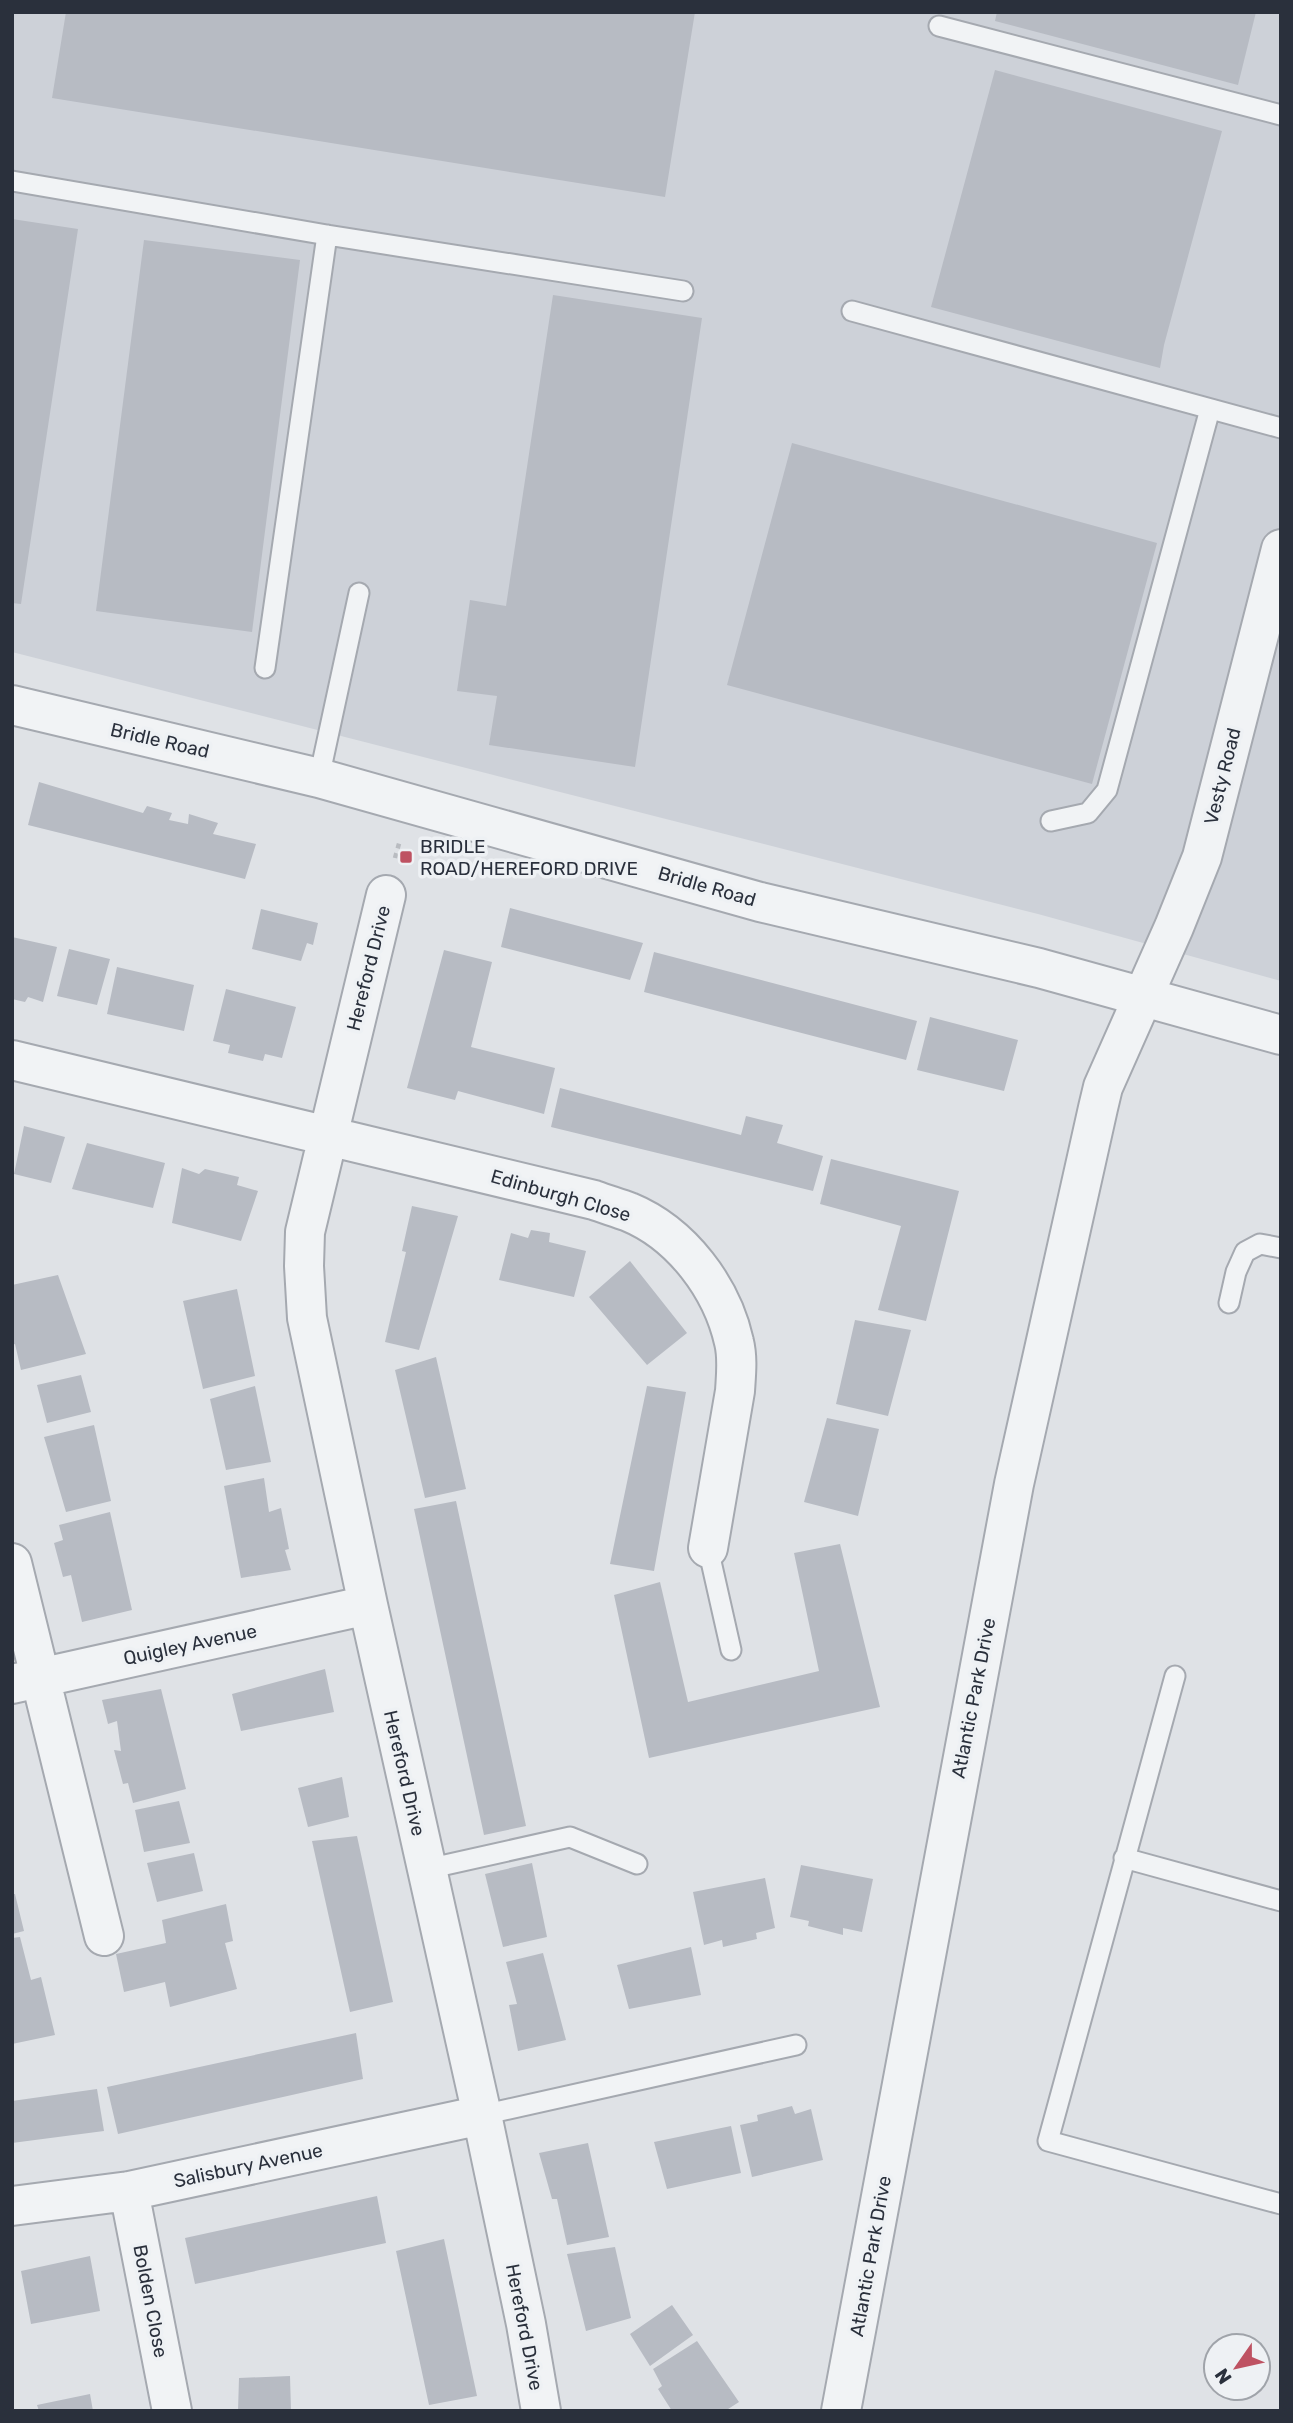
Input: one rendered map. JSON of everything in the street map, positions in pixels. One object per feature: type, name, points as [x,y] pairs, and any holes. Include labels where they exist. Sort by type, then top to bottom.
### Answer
[{"type":"street","name":"Vesty Road","points":[[1143,996],[1202,857],[1281,549]]},
{"type":"street","name":"Bridle Road","points":[[12,705],[319,778],[760,902],[1039,968],[1281,1035]]},
{"type":"street","name":"Hereford Drive","points":[[386,895],[305,1232],[307,1318],[482,2115],[526,2325],[541,2411]]},
{"type":"street","name":"Atlantic Park Drive","points":[[841,2411],[1014,1484],[1102,1087],[1143,996]]},
{"type":"street","points":[[12,1060],[327,1135]]},
{"type":"street","name":"Edinburgh Close","points":[[327,1135],[593,1200],[631,1213],[679,1244],[710,1285],[725,1313],[735,1343],[735,1391],[708,1548]]},
{"type":"street","points":[[12,1563],[26,1681],[104,1936]]},
{"type":"street","name":"Quigley Avenue","points":[[26,1681],[368,1605]]},
{"type":"street","name":"Salisbury Avenue","points":[[12,2206],[129,2191],[482,2115]]},
{"type":"street","name":"Bolden Close","points":[[129,2191],[172,2411]]},
{"type":"lane","points":[[939,26],[1281,115]]},
{"type":"lane","points":[[12,181],[327,235],[684,291]]},
{"type":"lane","points":[[265,668],[327,235]]},
{"type":"lane","points":[[852,311],[1281,428]]},
{"type":"lane","points":[[1051,821],[1088,813],[1107,790],[1210,409]]},
{"type":"lane","points":[[319,778],[359,593]]},
{"type":"lane","points":[[1228,1303],[1236,1272],[1245,1252],[1260,1244],[1281,1248]]},
{"type":"lane","points":[[708,1548],[732,1650]]},
{"type":"lane","points":[[1175,1676],[1048,2141],[1281,2204]]},
{"type":"lane","points":[[427,1869],[570,1837],[637,1864]]},
{"type":"lane","points":[[1124,1858],[1281,1901]]},
{"type":"lane","points":[[482,2115],[796,2045]]},
{"type":"path","name":"Hereford Drive","points":[[386,895],[410,802]]},
{"type":"shaded area","points":[[12,12],[1281,12],[1281,981],[1038,914],[12,652]]},
{"type":"building","points":[[66,12],[695,12],[665,197],[52,98]]},
{"type":"building","points":[[997,12],[1256,12],[1238,85],[995,21]]},
{"type":"building","points":[[995,70],[1222,131],[1160,368],[931,307]]},
{"type":"building","points":[[12,219],[78,229],[21,604],[12,603]]},
{"type":"building","points":[[144,240],[300,260],[252,632],[96,611]]},
{"type":"building","points":[[553,295],[702,318],[635,767],[489,745],[497,696],[457,691],[470,600],[506,606]]},
{"type":"building","points":[[792,443],[1157,543],[1092,784],[727,685]]},
{"type":"building","points":[[39,782],[143,813],[147,806],[172,813],[169,820],[188,824],[189,814],[218,823],[213,834],[256,844],[245,879],[28,825]]},
{"type":"building","points":[[510,908],[643,943],[630,980],[501,947]]},
{"type":"building","points":[[261,909],[318,923],[313,945],[307,943],[301,961],[252,949]]},
{"type":"building","points":[[12,937],[57,947],[43,1002],[28,997],[25,1002],[12,999]]},
{"type":"building","points":[[69,949],[110,959],[97,1005],[57,996]]},
{"type":"building","points":[[444,950],[492,962],[471,1047],[555,1068],[544,1114],[458,1091],[455,1100],[407,1088]]},
{"type":"building","points":[[654,952],[917,1021],[906,1060],[644,992]]},
{"type":"building","points":[[117,967],[194,985],[184,1031],[107,1014]]},
{"type":"building","points":[[226,989],[296,1007],[282,1058],[265,1054],[263,1061],[228,1053],[230,1045],[213,1041]]},
{"type":"building","points":[[930,1017],[1018,1040],[1004,1091],[917,1070]]},
{"type":"building","points":[[560,1088],[741,1135],[746,1116],[783,1125],[777,1143],[823,1156],[813,1191],[551,1127]]},
{"type":"building","points":[[24,1126],[65,1137],[51,1183],[14,1174]]},
{"type":"building","points":[[87,1143],[165,1163],[153,1208],[72,1189]]},
{"type":"building","points":[[831,1159],[959,1191],[926,1321],[878,1310],[901,1226],[820,1204]]},
{"type":"building","points":[[182,1168],[199,1174],[205,1169],[239,1177],[237,1185],[258,1191],[241,1241],[172,1223]]},
{"type":"building","points":[[412,1206],[458,1216],[419,1350],[385,1342],[406,1252],[402,1251]]},
{"type":"building","points":[[531,1230],[550,1233],[549,1242],[586,1251],[574,1297],[499,1280],[511,1233],[528,1238]]},
{"type":"building","points":[[630,1261],[687,1333],[647,1365],[589,1297]]},
{"type":"building","points":[[58,1275],[86,1354],[21,1370],[15,1344],[12,1345],[12,1285]]},
{"type":"building","points":[[237,1289],[255,1376],[203,1389],[183,1301]]},
{"type":"building","points":[[855,1320],[911,1330],[888,1416],[836,1404]]},
{"type":"building","points":[[436,1357],[466,1489],[425,1498],[395,1370]]},
{"type":"building","points":[[81,1375],[91,1412],[47,1423],[37,1385]]},
{"type":"building","points":[[255,1386],[271,1462],[226,1470],[210,1399]]},
{"type":"building","points":[[647,1386],[686,1392],[654,1571],[610,1564]]},
{"type":"building","points":[[827,1418],[879,1429],[858,1516],[804,1502]]},
{"type":"building","points":[[94,1425],[111,1501],[66,1512],[44,1437]]},
{"type":"building","points":[[264,1478],[269,1512],[281,1508],[289,1549],[285,1550],[291,1570],[241,1578],[224,1486]]},
{"type":"building","points":[[456,1501],[526,1826],[484,1835],[414,1509]]},
{"type":"building","points":[[110,1512],[132,1610],[82,1622],[71,1575],[63,1577],[54,1543],[63,1540],[59,1525]]},
{"type":"building","points":[[840,1544],[880,1707],[649,1758],[614,1595],[660,1582],[688,1702],[819,1671],[794,1553]]},
{"type":"building","points":[[325,1669],[334,1712],[241,1731],[232,1694]]},
{"type":"building","points":[[161,1689],[186,1789],[133,1803],[128,1783],[123,1784],[114,1750],[121,1751],[117,1721],[108,1724],[102,1700]]},
{"type":"building","points":[[342,1777],[349,1817],[308,1827],[298,1788]]},
{"type":"building","points":[[179,1801],[190,1843],[144,1852],[135,1810]]},
{"type":"building","points":[[357,1836],[393,2002],[350,2012],[312,1841]]},
{"type":"building","points":[[194,1853],[203,1891],[157,1902],[147,1863]]},
{"type":"building","points":[[532,1863],[547,1937],[503,1947],[485,1874]]},
{"type":"building","points":[[801,1865],[873,1879],[862,1932],[843,1928],[843,1935],[808,1926],[809,1921],[790,1917]]},
{"type":"building","points":[[765,1878],[775,1928],[756,1933],[757,1939],[723,1947],[722,1940],[704,1945],[693,1892]]},
{"type":"building","points":[[12,1894],[15,1894],[24,1931],[12,1934]]},
{"type":"building","points":[[226,1904],[233,1941],[225,1943],[237,1989],[170,2007],[165,1982],[124,1992],[116,1954],[166,1943],[162,1920]]},
{"type":"building","points":[[20,1937],[31,1980],[41,1977],[55,2035],[12,2044],[12,1938]]},
{"type":"building","points":[[691,1947],[701,1995],[629,2009],[617,1965]]},
{"type":"building","points":[[543,1953],[566,2040],[518,2051],[509,2005],[517,2004],[506,1962]]},
{"type":"building","points":[[356,2033],[363,2079],[118,2134],[107,2087]]},
{"type":"building","points":[[97,2089],[104,2131],[12,2143],[12,2101]]},
{"type":"building","points":[[792,2106],[795,2114],[811,2109],[823,2160],[752,2177],[740,2125],[758,2121],[757,2115]]},
{"type":"building","points":[[731,2126],[741,2173],[667,2189],[654,2142]]},
{"type":"building","points":[[588,2143],[609,2237],[567,2245],[557,2199],[552,2199],[539,2153]]},
{"type":"building","points":[[377,2196],[386,2243],[195,2284],[185,2238]]},
{"type":"building","points":[[444,2239],[477,2396],[429,2405],[396,2251]]},
{"type":"building","points":[[615,2247],[631,2318],[586,2331],[567,2254]]},
{"type":"building","points":[[90,2256],[100,2311],[31,2324],[21,2271]]},
{"type":"building","points":[[672,2305],[693,2335],[650,2366],[630,2334]]},
{"type":"building","points":[[697,2341],[739,2402],[725,2411],[672,2411],[658,2389],[662,2386],[653,2369]]},
{"type":"building","points":[[290,2376],[291,2411],[238,2411],[239,2378]]},
{"type":"building","points":[[90,2394],[93,2411],[39,2411],[37,2405]]},
{"type":"place","name":"BRIDLE ROAD/HEREFORD DRIVE","points":[[406,857]]}]
